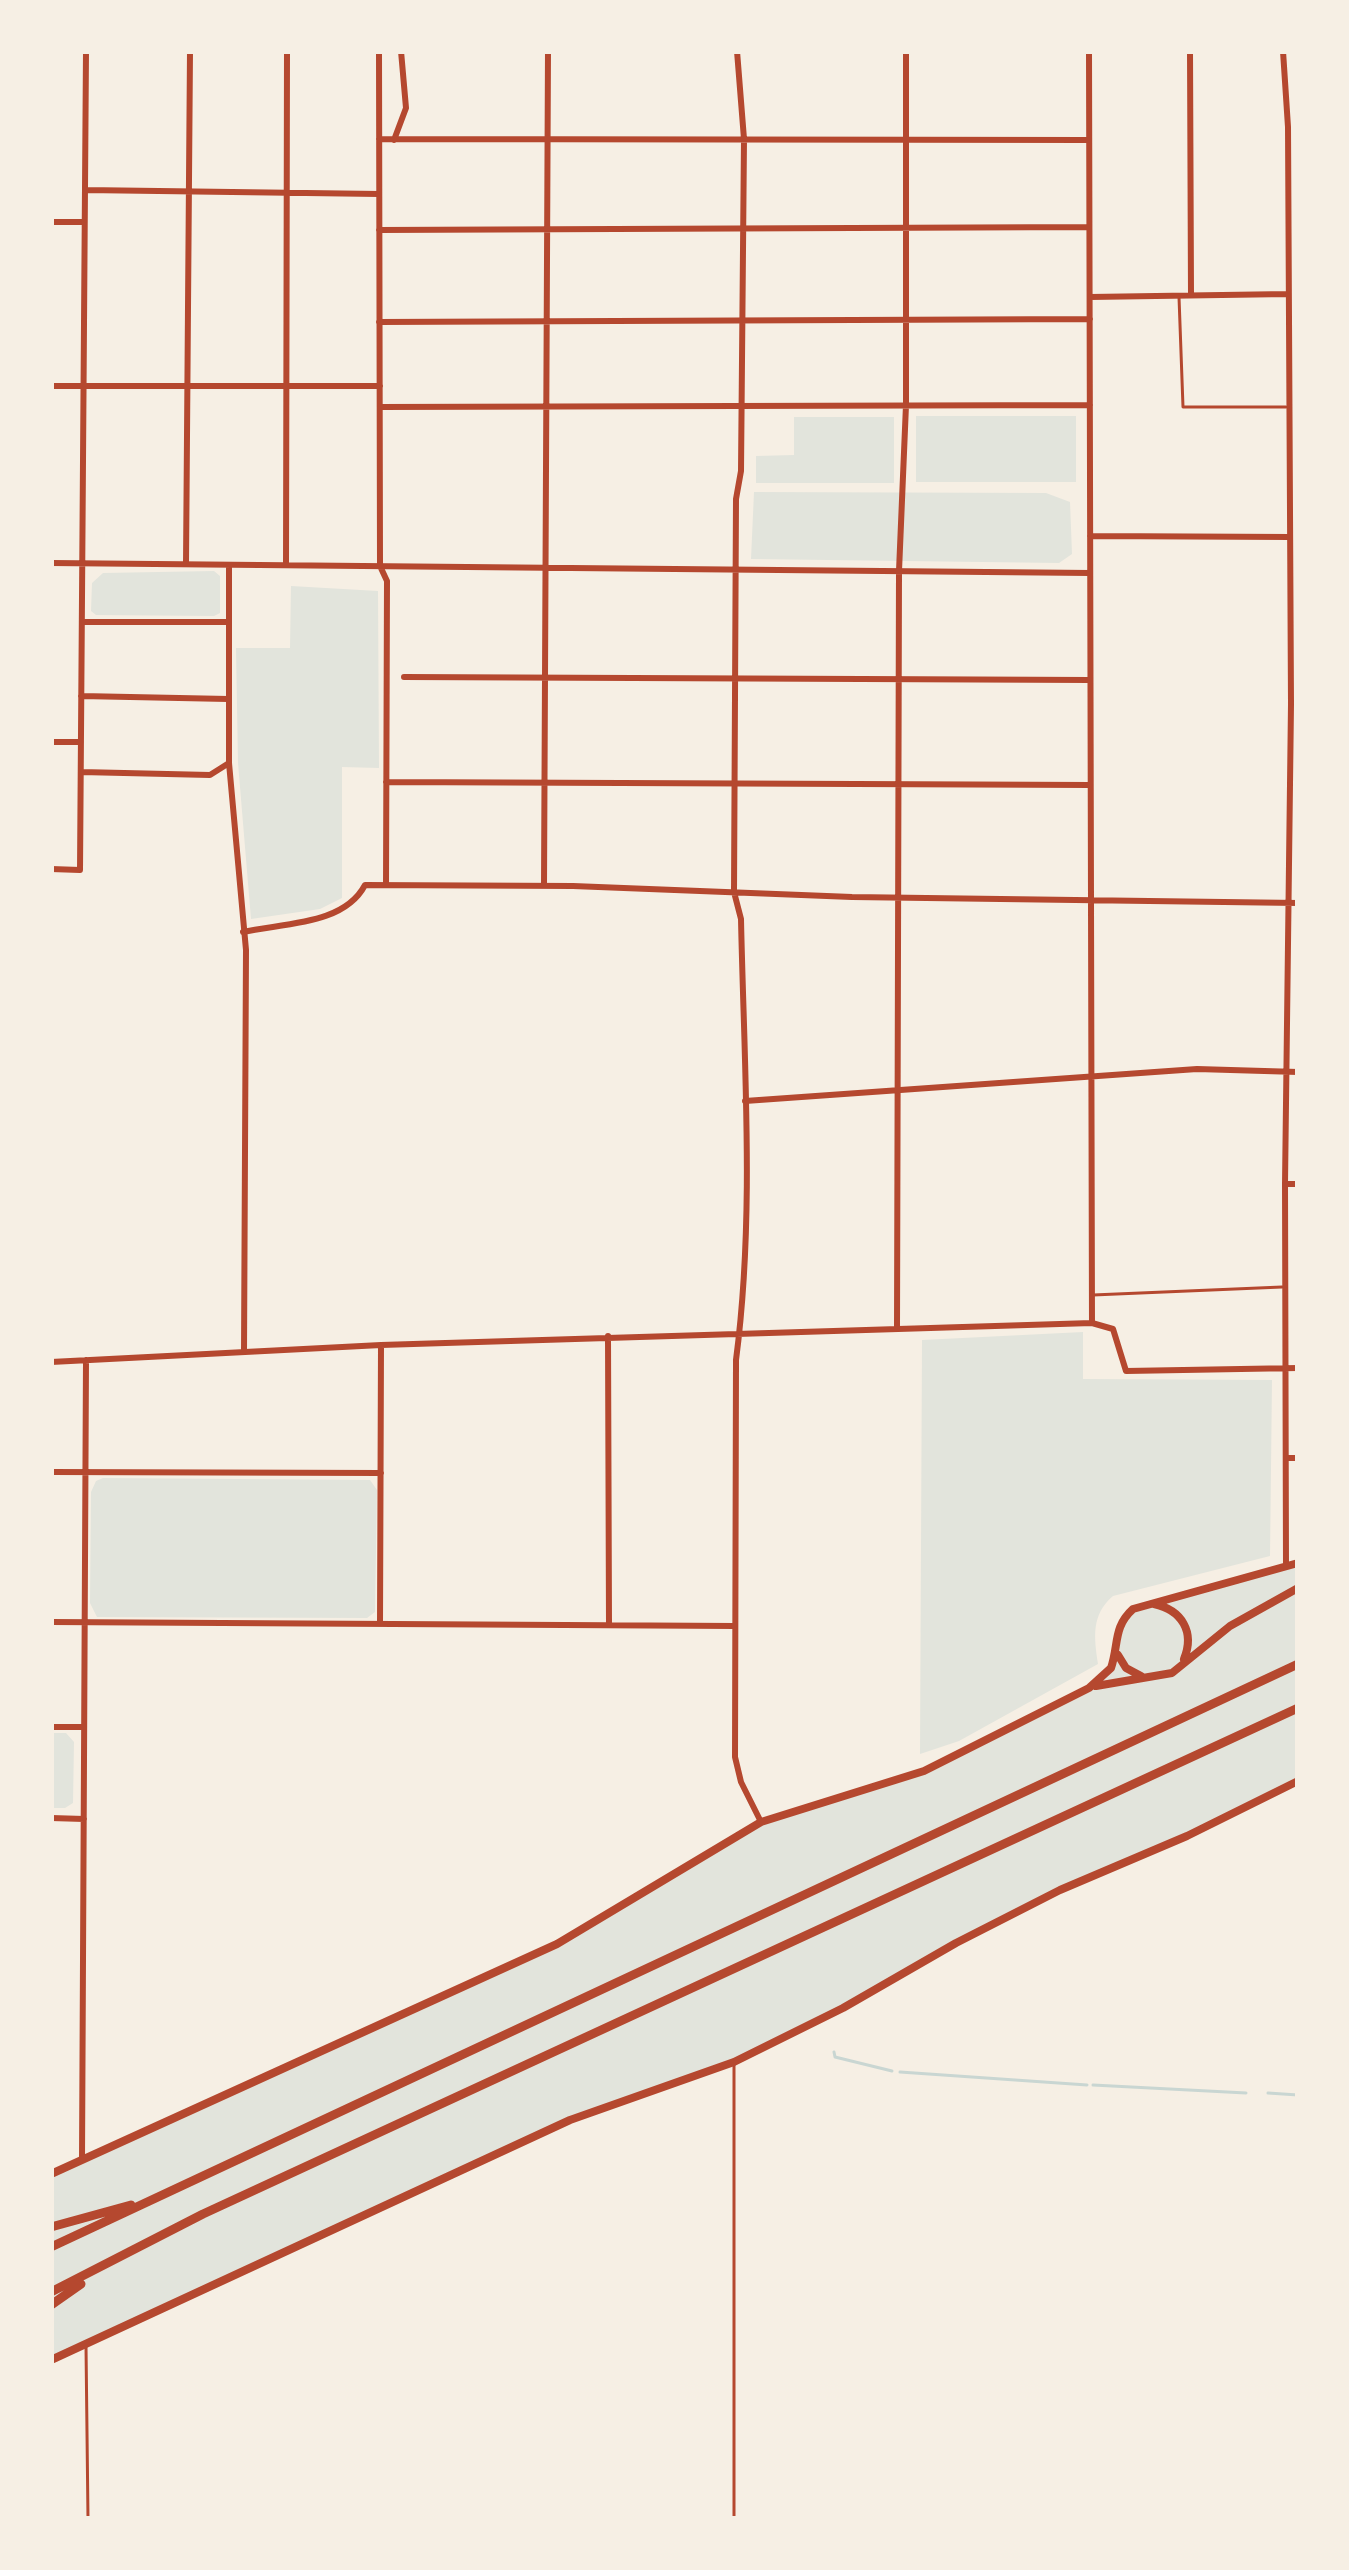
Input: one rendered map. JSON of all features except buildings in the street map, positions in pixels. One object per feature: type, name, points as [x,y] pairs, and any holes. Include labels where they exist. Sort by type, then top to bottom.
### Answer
[{"type":"highway","points":[[51,2247],[1298,1664]]},
{"type":"highway","points":[[51,2292],[203,2214],[1298,1708]]},
{"type":"highway","points":[[51,2227],[159,2197]]},
{"type":"highway","points":[[51,2305],[100,2270]]},
{"type":"main road","points":[[51,2174],[557,1944],[761,1822],[924,1771],[1089,1688],[1111,1668],[1122,1619],[1146,1604],[1298,1563]]},
{"type":"main road","points":[[1089,1688],[1159,1678],[1230,1627],[1298,1588]]},
{"type":"main road","points":[[1146,1604],[1174,1611],[1184,1622],[1189,1636],[1182,1664]]},
{"type":"main road","points":[[1115,1648],[1126,1668],[1146,1678]]},
{"type":"main road","points":[[51,2360],[570,2120],[734,2062],[1060,1890],[1187,1836],[1298,1780]]},
{"type":"street","points":[[51,869],[80,870],[86,51]]},
{"type":"street","points":[[186,565],[190,51]]},
{"type":"street","points":[[286,565],[287,51]]},
{"type":"street","points":[[379,51],[386,885]]},
{"type":"street","points":[[394,140],[406,108],[401,51]]},
{"type":"street","points":[[544,885],[548,51]]},
{"type":"street","points":[[737,51],[744,139],[734,892],[741,919],[745,1101],[735,1757],[741,1782],[761,1822]]},
{"type":"street","points":[[897,1328],[906,51]]},
{"type":"street","points":[[1089,51],[1092,1322]]},
{"type":"street","points":[[1190,51],[1191,295]]},
{"type":"street","points":[[1283,51],[1294,387],[1290,537],[1295,704],[1285,1184],[1286,1566]]},
{"type":"street","points":[[1288,127],[1298,128]]},
{"type":"street","points":[[379,140],[1089,140]]},
{"type":"street","points":[[85,190],[379,194]]},
{"type":"street","points":[[51,222],[85,222]]},
{"type":"street","points":[[379,230],[1089,227]]},
{"type":"street","points":[[1090,297],[1288,294]]},
{"type":"street","points":[[380,322],[1090,319]]},
{"type":"street","points":[[51,386],[380,386]]},
{"type":"street","points":[[380,407],[1090,405]]},
{"type":"street","points":[[1090,536],[1290,537]]},
{"type":"street","points":[[51,563],[1090,573]]},
{"type":"street","points":[[229,565],[229,763],[243,932],[244,1352]]},
{"type":"street","points":[[82,622],[229,622]]},
{"type":"street","points":[[404,677],[1090,680]]},
{"type":"street","points":[[81,696],[229,699]]},
{"type":"street","points":[[51,742],[81,742]]},
{"type":"street","points":[[81,772],[210,775],[229,763]]},
{"type":"street","points":[[386,782],[1090,785]]},
{"type":"street","points":[[243,932],[332,915],[358,899],[365,884],[1293,903]]},
{"type":"street","points":[[745,1101],[1197,1069],[1298,1072]]},
{"type":"street","points":[[1285,1184],[1298,1184]]},
{"type":"street","points":[[1285,1282],[1298,1278]]},
{"type":"street","points":[[51,1362],[608,1336],[1092,1322],[1113,1329],[1126,1371],[1298,1368]]},
{"type":"street","points":[[608,1336],[609,1625]]},
{"type":"street","points":[[380,1624],[382,1345]]},
{"type":"street","points":[[82,2159],[86,1360]]},
{"type":"street","points":[[1286,1458],[1298,1458]]},
{"type":"street","points":[[51,1472],[381,1473]]},
{"type":"street","points":[[51,1622],[735,1626]]},
{"type":"street","points":[[51,1727],[85,1727]]},
{"type":"street","points":[[51,1818],[85,1819]]},
{"type":"lane","points":[[1179,295],[1183,406],[1290,407]]},
{"type":"lane","points":[[1092,1295],[1285,1282]]},
{"type":"lane","points":[[734,2062],[734,2519]]},
{"type":"lane","points":[[86,2344],[88,2519]]},
{"type":"shaded area","points":[[916,416],[1076,416],[1076,482],[916,482]]},
{"type":"shaded area","points":[[794,417],[894,417],[894,483],[756,483],[756,456],[794,455]]},
{"type":"shaded area","points":[[754,492],[1046,493],[1070,502],[1072,554],[1059,563],[751,559]]},
{"type":"shaded area","points":[[214,571],[220,576],[220,613],[214,616],[96,615],[91,611],[92,583],[103,573]]},
{"type":"shaded area","points":[[291,586],[378,591],[379,768],[342,767],[342,898],[320,909],[251,919],[238,763],[236,648],[290,648]]},
{"type":"shaded area","points":[[1083,1332],[1083,1379],[1272,1380],[1270,1556],[1113,1596],[1098,1619],[1098,1664],[959,1741],[920,1754],[922,1340]]},
{"type":"shaded area","points":[[103,1478],[370,1480],[377,1490],[375,1612],[367,1618],[97,1617],[90,1603],[91,1492]]},
{"type":"shaded area","points":[[1298,1563],[1298,1781],[1187,1836],[1060,1890],[734,2062],[570,2120],[51,2360],[51,2174],[557,1944],[761,1822],[924,1771],[1089,1688],[1111,1668],[1116,1633],[1133,1609]]},
{"type":"shaded area","points":[[51,1733],[66,1733],[74,1742],[73,1803],[65,1808],[51,1808]]},
{"type":"waterway","points":[[834,2052],[835,2057],[892,2071]]},
{"type":"waterway","points":[[900,2072],[1087,2085]]},
{"type":"waterway","points":[[1093,2085],[1246,2093]]},
{"type":"waterway","points":[[1268,2093],[1298,2095]]}]
